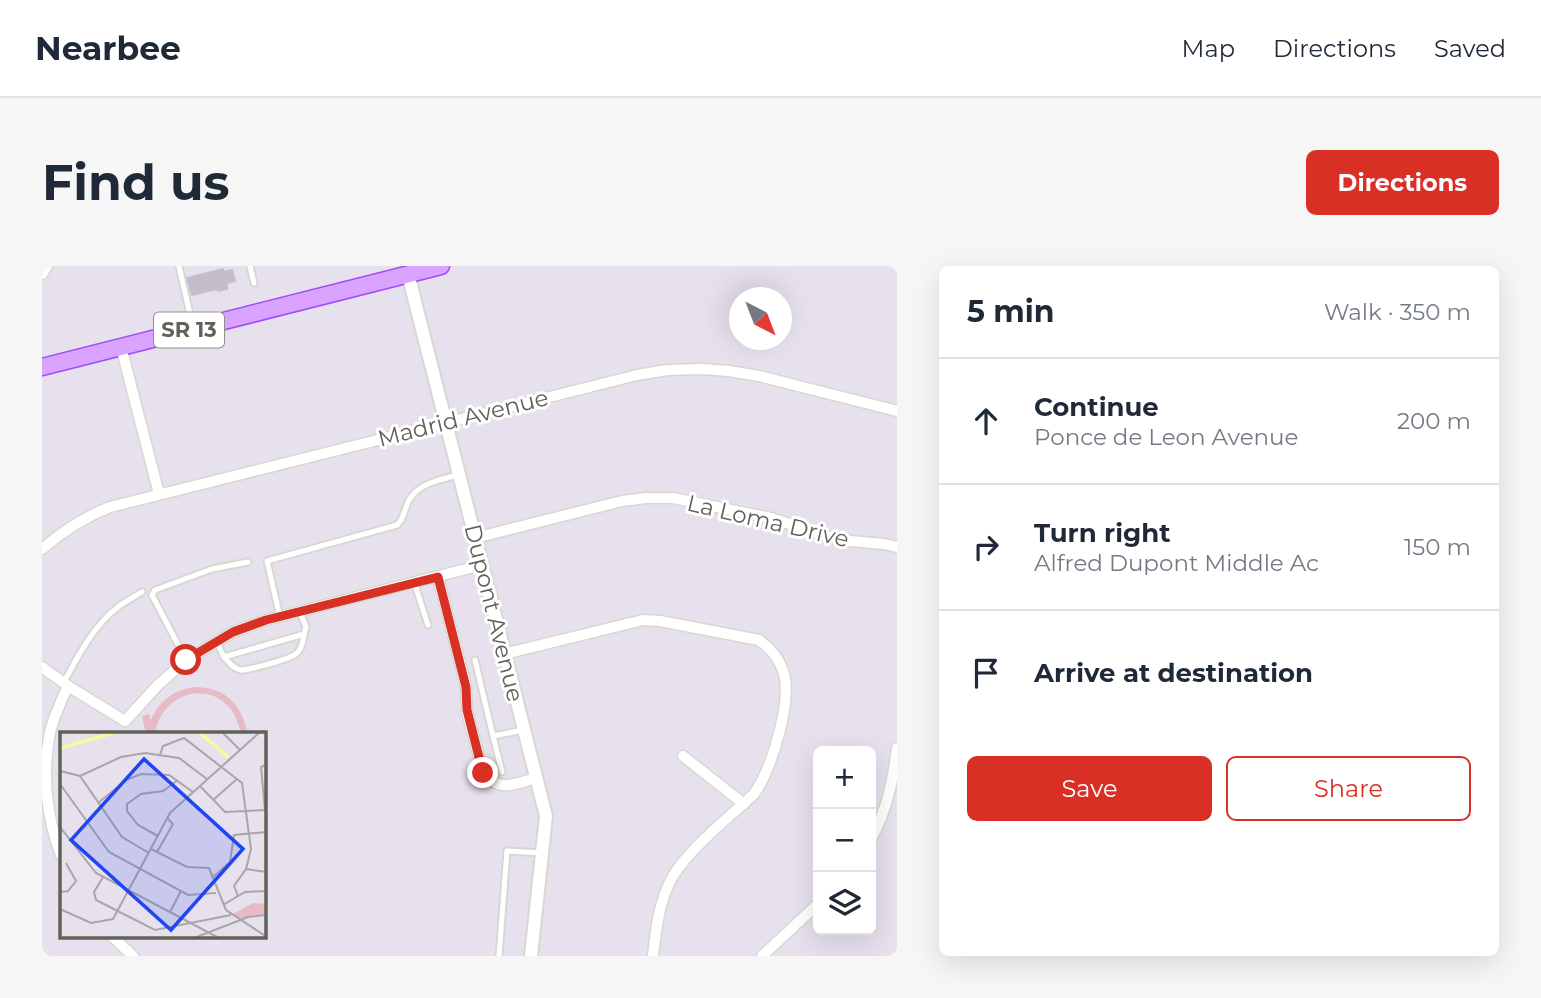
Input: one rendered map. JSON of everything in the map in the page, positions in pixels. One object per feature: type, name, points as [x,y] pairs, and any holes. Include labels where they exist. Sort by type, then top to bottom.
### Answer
[{"type":"main road","name":"SR 13","points":[[42,367],[194,329],[407,270],[441,266]]},
{"type":"street","points":[[42,274],[47,266]]},
{"type":"street","name":"Dupont Avenue","points":[[407,270],[545,816],[531,956]]},
{"type":"street","points":[[121,347],[159,494]]},
{"type":"street","name":"Madrid Avenue","points":[[42,549],[87,516],[110,507],[637,374],[702,369],[759,376],[897,411]]},
{"type":"street","name":"La Loma Drive","points":[[475,538],[622,501],[673,498],[771,518],[839,540],[897,547]]},
{"type":"street","points":[[42,667],[125,721],[158,685],[186,660],[233,632],[280,617],[482,565]]},
{"type":"street","points":[[438,577],[466,687],[467,710],[483,773],[490,781],[499,785],[536,778]]},
{"type":"street","points":[[505,654],[643,620],[759,640],[772,650],[779,662],[786,688],[785,702],[776,744],[762,783],[744,804],[691,853],[672,878],[658,916],[653,956]]},
{"type":"street","points":[[60,853],[54,838],[44,783],[49,734],[66,684]]},
{"type":"street","points":[[876,830],[892,784],[897,748]]},
{"type":"street","points":[[683,756],[744,804]]},
{"type":"street","points":[[762,956],[813,909]]},
{"type":"street","points":[[115,939],[133,956]]},
{"type":"lane","points":[[179,266],[194,329]]},
{"type":"lane","points":[[250,266],[254,283]]},
{"type":"lane","points":[[280,617],[267,561],[397,525],[403,520],[408,502],[414,494],[429,483],[459,474]]},
{"type":"lane","points":[[186,660],[152,595],[155,590],[212,569],[248,562]]},
{"type":"lane","points":[[414,582],[428,625]]},
{"type":"lane","points":[[66,684],[89,639],[103,621],[119,606],[142,592]]},
{"type":"lane","points":[[217,643],[233,667],[242,670],[279,661],[297,654],[302,647],[306,627],[300,612]]},
{"type":"lane","points":[[224,657],[304,634]]},
{"type":"lane","points":[[475,660],[502,772]]},
{"type":"lane","points":[[494,736],[524,730]]},
{"type":"lane","points":[[499,956],[507,851],[542,853]]},
{"type":"shaded area","points":[[194,687],[223,694],[236,706],[247,732],[240,732],[232,711],[220,699],[196,693],[174,702],[165,710],[156,732],[146,732],[142,716],[149,714],[151,720],[158,707],[180,691]]},
{"type":"building","points":[[223,269],[224,272],[232,270],[235,281],[227,283],[227,289],[192,295],[187,278]]},
{"type":"route","points":[[186,660],[233,632],[266,620],[438,577],[466,687],[467,710],[483,773]]}]
